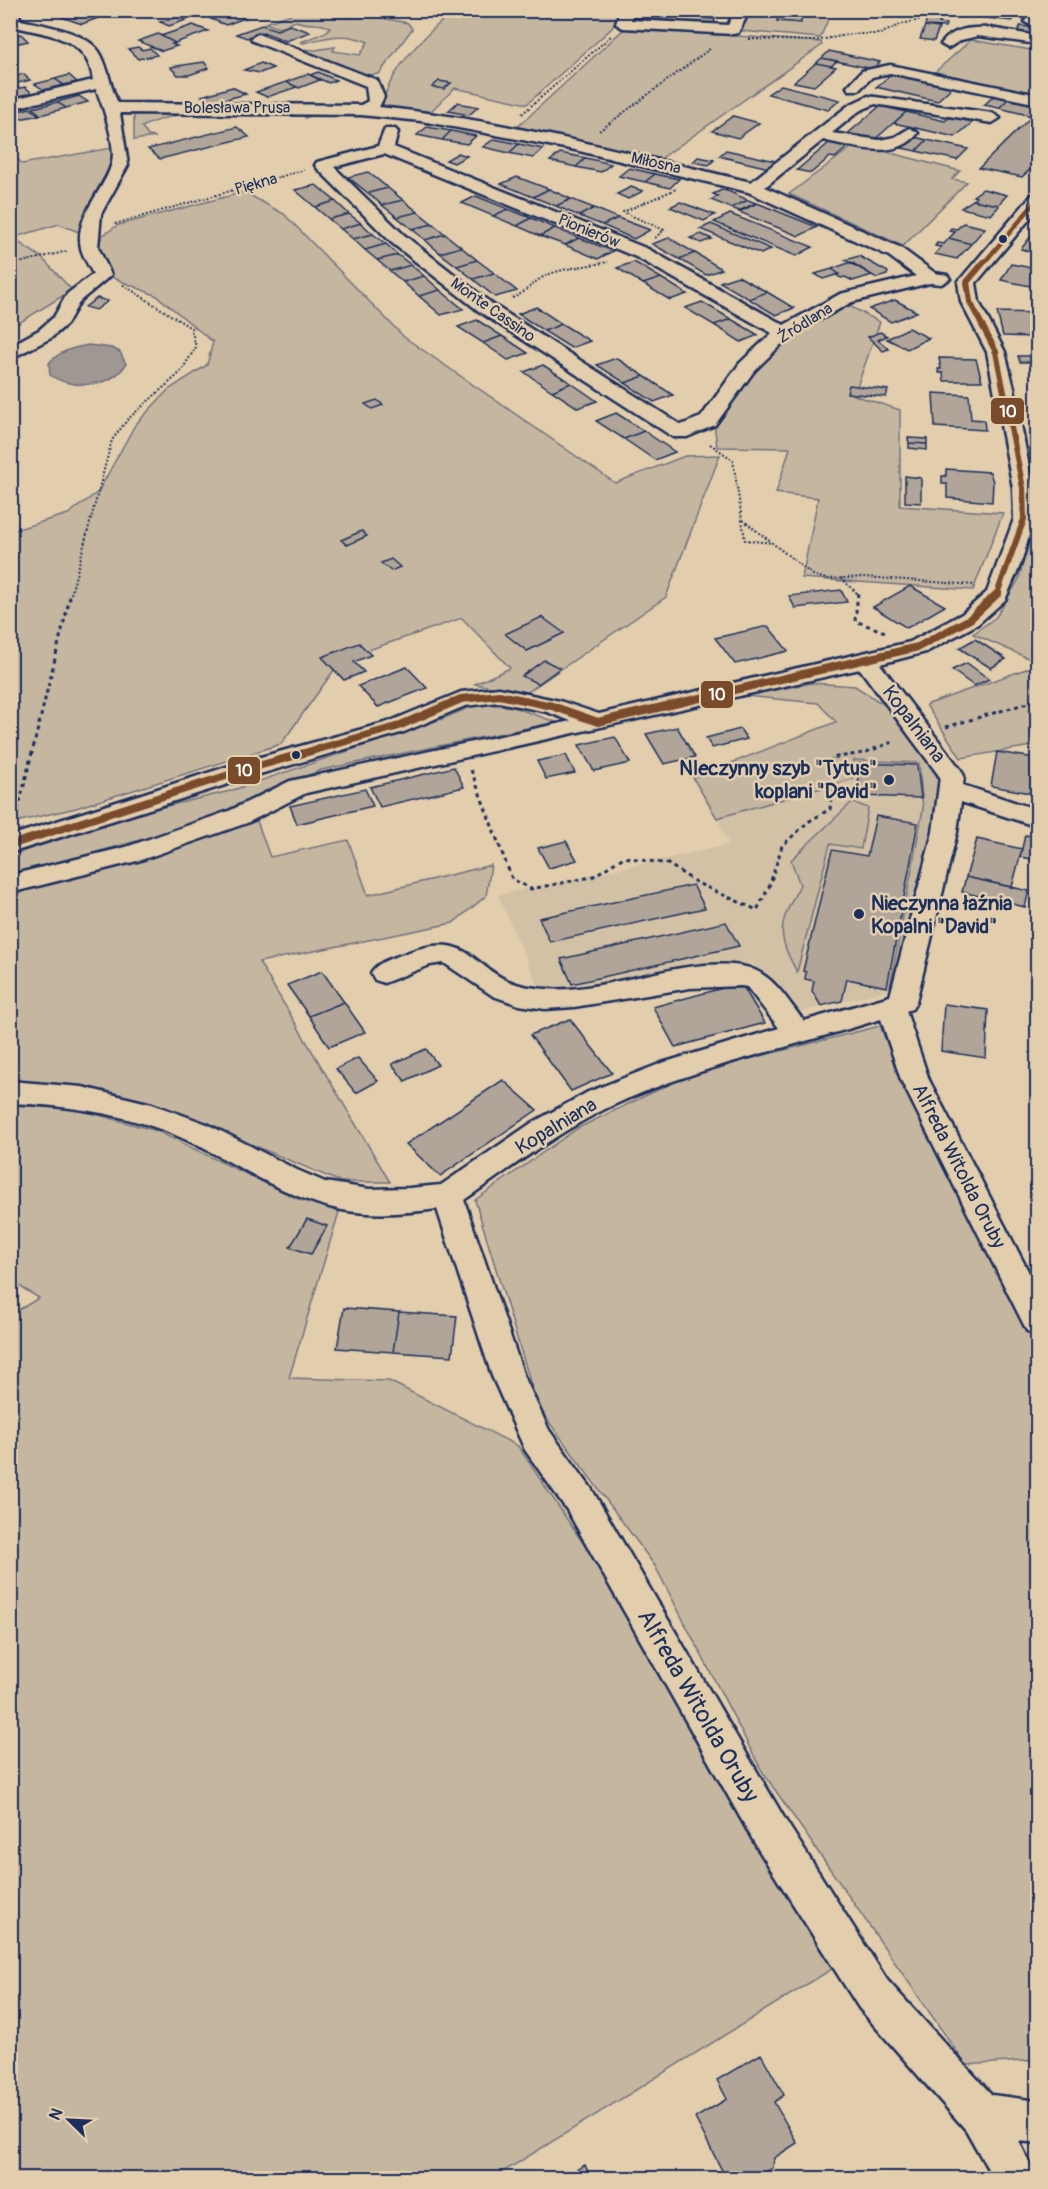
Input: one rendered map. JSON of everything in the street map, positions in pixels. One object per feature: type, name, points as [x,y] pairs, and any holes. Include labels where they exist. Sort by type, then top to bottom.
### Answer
[{"type":"street","points":[[625,17],[731,33],[743,10]]},
{"type":"street","points":[[10,334],[72,298],[102,275],[90,239],[93,214],[120,165],[112,108],[101,83],[93,53],[85,46],[53,31],[13,16]]},
{"type":"street","points":[[948,44],[954,36],[968,31],[1038,40]]},
{"type":"street","points":[[258,38],[372,83],[378,96],[367,109],[342,94]]},
{"type":"street","points":[[854,87],[867,74],[890,69],[1038,100]]},
{"type":"street","points":[[10,105],[101,83]]},
{"type":"street","points":[[754,188],[854,108],[873,99],[992,118]]},
{"type":"street","name":"Bolesława Prusa","points":[[112,108],[367,109]]},
{"type":"street","name":"Miłosna","points":[[367,109],[576,145],[754,188],[895,252],[930,278]]},
{"type":"street","points":[[323,165],[385,149],[398,113]]},
{"type":"street","points":[[820,135],[881,145],[902,141],[910,133]]},
{"type":"street","name":"Pionierów","points":[[385,149],[634,249],[784,332]]},
{"type":"street","name":"Monte Cassino","points":[[323,165],[398,239],[486,308],[683,432]]},
{"type":"street","points":[[10,884],[132,854],[238,817],[299,787],[866,662],[914,648],[970,619],[997,595],[1024,519],[1023,488],[1005,388],[996,352],[970,302],[968,282],[1038,198]]},
{"type":"street","name":"Źródlana","points":[[683,432],[708,421],[747,367],[784,332],[846,298],[930,278],[968,282]]},
{"type":"street","points":[[10,354],[45,334],[61,320],[72,298]]},
{"type":"street","name":"Kopalniana","points":[[10,1092],[78,1096],[147,1113],[196,1131],[284,1177],[342,1198],[400,1200],[448,1196],[596,1101],[698,1062],[902,1002],[945,832],[952,776],[866,662]]},
{"type":"street","points":[[10,845],[251,768],[396,727],[461,699],[499,695],[552,706],[598,722]]},
{"type":"street","points":[[952,790],[1038,819]]},
{"type":"street","points":[[384,973],[435,954],[451,954],[468,963],[484,980],[529,1000],[567,999],[717,975],[747,975],[756,980],[797,1032]]},
{"type":"street","name":"Alfreda Witolda Oruby","points":[[891,1006],[915,1080],[1038,1322]]},
{"type":"street","name":"Alfreda Witolda Oruby","points":[[448,1196],[508,1376],[537,1440],[579,1499],[772,1835],[873,1994],[981,2115],[1016,2178]]},
{"type":"street","points":[[981,2115],[1038,2122]]},
{"type":"path","points":[[576,145],[731,33],[755,40],[761,38],[814,40],[853,34],[880,34],[902,24],[920,20],[924,10]]},
{"type":"path","points":[[504,131],[625,17]]},
{"type":"path","name":"Piękna","points":[[10,266],[323,165]]},
{"type":"path","points":[[634,249],[664,230],[623,212],[654,197],[692,184],[701,174]]},
{"type":"path","points":[[486,308],[528,292],[532,285],[545,276],[593,264]]},
{"type":"path","points":[[16,819],[50,675],[112,440],[128,419],[180,373],[196,346],[191,328],[111,277],[102,275]]},
{"type":"path","points":[[10,294],[17,301],[17,314],[10,321]]},
{"type":"path","points":[[683,432],[723,450],[733,460],[745,540],[773,543]]},
{"type":"path","points":[[743,520],[813,575],[826,579],[986,586]]},
{"type":"path","points":[[840,578],[858,593],[855,621],[880,629],[914,648]]},
{"type":"path","points":[[939,729],[1038,700]]},
{"type":"path","points":[[464,751],[512,879],[531,890],[592,877],[624,857],[668,864],[697,883],[758,910],[769,887],[782,846],[808,822],[830,809],[834,771],[831,758],[841,758],[886,746],[904,738]]},
{"type":"shaded area","points":[[390,11],[438,11],[419,15]]},
{"type":"shaded area","points":[[438,11],[619,11],[612,28],[527,104],[455,88],[430,112],[389,107],[382,104],[398,70],[423,39],[442,21]]},
{"type":"shaded area","points":[[748,11],[832,11],[820,38],[741,31]]},
{"type":"shaded area","points":[[832,11],[914,11],[911,17]]},
{"type":"shaded area","points":[[314,12],[346,18],[376,17],[408,23],[412,29],[379,74],[367,75],[299,49],[315,50],[335,47],[333,51],[360,55],[368,42],[344,36],[304,43],[301,42],[326,32],[330,27],[296,21],[278,28],[265,23],[294,13]]},
{"type":"shaded area","points":[[625,28],[821,42],[822,45],[656,162],[513,131]]},
{"type":"shaded area","points":[[971,40],[1037,51],[1037,94],[935,72]]},
{"type":"shaded area","points":[[136,111],[215,111],[161,119],[142,127],[148,136],[156,137],[134,140],[134,112]]},
{"type":"shaded area","points":[[253,111],[313,112],[317,114],[305,118],[305,113]]},
{"type":"shaded area","points":[[856,144],[960,171],[952,179],[967,182],[903,246],[789,194]]},
{"type":"shaded area","points":[[111,148],[113,161],[90,202],[81,233],[59,224],[12,238],[41,257],[72,290],[11,328],[11,155],[14,155],[22,164]]},
{"type":"shaded area","points":[[244,192],[284,214],[404,337],[615,483],[685,456],[720,455],[666,597],[526,693],[475,684],[510,668],[462,618],[342,659],[281,744],[76,808],[11,823],[11,531],[68,514],[98,492],[135,425],[168,390],[207,365],[213,342],[157,296],[111,277],[97,248],[102,236],[118,225]]},
{"type":"shaded area","points":[[844,303],[880,322],[854,395],[900,410],[900,506],[1003,513],[973,590],[802,578],[818,498],[776,493],[790,448],[717,447],[714,423],[775,341]]},
{"type":"shaded area","points":[[88,345],[112,348],[120,352],[126,364],[111,378],[91,384],[69,383],[50,375],[49,363],[53,359],[77,347]]},
{"type":"shaded area","points":[[1038,473],[1037,662],[973,634],[996,617],[1018,581],[1037,515]]},
{"type":"shaded area","points":[[1037,665],[1037,745],[961,758],[926,705]]},
{"type":"shaded area","points":[[812,683],[855,686],[905,718],[925,751],[928,763],[933,762],[939,785],[938,819],[898,979],[890,986],[923,809],[919,763],[854,760],[853,779],[717,818],[693,778],[836,722],[818,703],[745,696]]},
{"type":"shaded area","points":[[480,703],[513,707],[556,722],[321,770],[241,803],[201,823],[11,876],[11,855],[155,809],[230,791],[442,719]]},
{"type":"shaded area","points":[[853,760],[928,763],[928,812],[892,989],[793,1014],[752,963],[560,994],[540,990],[498,895],[729,845],[717,818],[852,779]]},
{"type":"shaded area","points":[[852,802],[868,808],[861,849],[830,844],[797,972],[785,947],[782,928],[800,885],[791,860]]},
{"type":"shaded area","points":[[257,821],[270,857],[348,840],[368,895],[491,865],[486,896],[453,923],[259,962],[390,1182],[341,1182],[153,1103],[74,1085],[11,1081],[10,892],[73,878]]},
{"type":"shaded area","points":[[880,1026],[898,1070],[1037,1341],[1037,2060],[966,2065],[762,1771],[655,1566],[538,1407],[475,1200],[578,1128],[693,1073]]},
{"type":"shaded area","points":[[11,1105],[73,1108],[157,1131],[298,1199],[339,1212],[289,1378],[389,1381],[518,1446],[591,1555],[840,1964],[493,2178],[11,2178],[10,1315],[39,1298],[11,1281]]},
{"type":"building","points":[[929,10],[942,10],[939,23],[946,24],[945,27],[925,26]]},
{"type":"building","points":[[965,10],[1017,10],[1012,21],[963,15]]},
{"type":"building","points":[[76,11],[98,18],[82,24],[61,17]]},
{"type":"building","points":[[230,12],[245,18],[226,25],[211,19]]},
{"type":"building","points":[[639,14],[715,19],[714,24],[637,19]]},
{"type":"building","points":[[177,17],[186,20],[169,26],[160,22]]},
{"type":"building","points":[[778,17],[801,18],[801,23],[777,21]]},
{"type":"building","points":[[193,25],[208,31],[175,43],[161,36]]},
{"type":"building","points":[[262,25],[277,30],[290,25],[310,32],[286,41],[263,32],[247,38],[236,34]]},
{"type":"building","points":[[925,26],[939,28],[934,41],[920,39]]},
{"type":"building","points":[[1020,26],[1038,28],[1038,35],[1017,32]]},
{"type":"building","points":[[21,34],[28,41],[10,45],[10,36]]},
{"type":"building","points":[[158,34],[177,46],[162,51],[138,41]]},
{"type":"building","points":[[138,47],[142,50],[150,48],[157,55],[138,59],[128,49]]},
{"type":"building","points":[[829,51],[880,62],[873,69],[822,58]]},
{"type":"building","points":[[822,58],[837,61],[831,66],[816,63]]},
{"type":"building","points":[[204,62],[209,68],[189,75],[178,75],[170,67]]},
{"type":"building","points":[[261,63],[273,68],[260,73],[244,70]]},
{"type":"building","points":[[816,63],[836,67],[814,86],[794,82]]},
{"type":"building","points":[[318,72],[336,80],[329,83],[310,75]]},
{"type":"building","points":[[23,74],[30,80],[18,83],[11,77]]},
{"type":"building","points":[[308,74],[320,80],[299,88],[286,82]]},
{"type":"building","points":[[892,74],[952,87],[937,101],[876,87]]},
{"type":"building","points":[[69,75],[77,82],[64,85],[55,79]]},
{"type":"building","points":[[55,79],[64,85],[44,90],[35,84]]},
{"type":"building","points":[[439,81],[451,83],[444,89],[432,87]]},
{"type":"building","points":[[286,82],[297,87],[267,97],[256,92]]},
{"type":"building","points":[[781,85],[840,100],[828,110],[768,94]]},
{"type":"building","points":[[25,87],[32,93],[15,97],[10,93],[10,90]]},
{"type":"building","points":[[232,87],[246,94],[215,102],[202,96]]},
{"type":"building","points":[[995,95],[1009,98],[999,108],[984,105]]},
{"type":"building","points":[[79,96],[88,102],[66,108],[57,102]]},
{"type":"building","points":[[1009,98],[1038,104],[1038,162],[1022,177],[979,168],[1032,116],[999,108]]},
{"type":"building","points":[[57,102],[66,108],[41,115],[33,108]]},
{"type":"building","points":[[458,102],[478,107],[469,115],[448,111]]},
{"type":"building","points":[[880,106],[906,112],[872,142],[845,136]]},
{"type":"building","points":[[30,108],[39,115],[10,121],[10,113]]},
{"type":"building","points":[[906,112],[945,121],[950,117],[973,122],[955,137],[894,123]]},
{"type":"building","points":[[733,116],[759,123],[738,138],[712,131]]},
{"type":"building","points":[[237,127],[249,137],[160,159],[148,149]]},
{"type":"building","points":[[427,127],[451,131],[442,140],[417,135]]},
{"type":"building","points":[[451,131],[476,136],[467,144],[442,140]]},
{"type":"building","points":[[914,137],[927,140],[916,151],[902,148]]},
{"type":"building","points":[[494,139],[519,144],[509,153],[483,147]]},
{"type":"building","points":[[927,140],[968,149],[957,160],[916,151]]},
{"type":"building","points":[[829,143],[848,147],[835,158],[830,157],[811,173],[797,170]]},
{"type":"building","points":[[519,144],[543,149],[533,158],[509,153]]},
{"type":"building","points":[[726,150],[780,162],[773,169],[719,156]]},
{"type":"building","points":[[458,153],[467,156],[454,163],[446,160]]},
{"type":"building","points":[[560,153],[586,158],[576,167],[550,161]]},
{"type":"building","points":[[698,157],[714,160],[709,165],[693,162]]},
{"type":"building","points":[[586,158],[611,164],[601,172],[576,167]]},
{"type":"building","points":[[629,168],[655,174],[645,182],[619,176]]},
{"type":"building","points":[[368,172],[388,188],[368,193],[348,177]]},
{"type":"building","points":[[655,174],[679,179],[670,188],[645,182]]},
{"type":"building","points":[[517,177],[549,189],[533,197],[501,184]]},
{"type":"building","points":[[316,185],[335,201],[315,207],[295,190]]},
{"type":"building","points":[[631,187],[643,191],[628,199],[617,194]]},
{"type":"building","points":[[388,188],[403,200],[382,205],[368,193]]},
{"type":"building","points":[[549,189],[571,199],[556,206],[533,197]]},
{"type":"building","points":[[983,189],[1007,195],[998,205],[973,200],[976,197],[973,196]]},
{"type":"building","points":[[722,190],[748,200],[731,208],[711,200],[718,196],[713,194]]},
{"type":"building","points":[[476,196],[508,209],[493,216],[462,203]]},
{"type":"building","points":[[571,199],[594,208],[579,216],[556,206]]},
{"type":"building","points":[[403,200],[418,212],[397,217],[382,205]]},
{"type":"building","points":[[748,200],[756,203],[739,211],[731,208]]},
{"type":"building","points":[[973,200],[999,206],[991,215],[961,208]]},
{"type":"building","points":[[335,201],[349,214],[329,219],[315,207]]},
{"type":"building","points":[[680,202],[715,215],[704,221],[670,207]]},
{"type":"building","points":[[757,203],[817,227],[799,236],[739,212]]},
{"type":"building","points":[[594,208],[618,218],[602,225],[579,216]]},
{"type":"building","points":[[508,209],[531,218],[517,226],[493,216]]},
{"type":"building","points":[[418,212],[433,224],[412,229],[397,217]]},
{"type":"building","points":[[349,214],[361,223],[341,229],[329,219]]},
{"type":"building","points":[[730,214],[813,247],[796,256],[714,222]]},
{"type":"building","points":[[531,218],[555,228],[540,236],[517,226]]},
{"type":"building","points":[[618,218],[650,230],[634,239],[602,225]]},
{"type":"building","points":[[361,223],[373,234],[353,239],[341,229]]},
{"type":"building","points":[[963,223],[985,228],[971,244],[949,238],[955,232],[949,231],[951,228],[957,229]]},
{"type":"building","points":[[433,224],[445,234],[425,240],[412,229]]},
{"type":"building","points":[[711,224],[771,249],[761,254],[700,229]]},
{"type":"building","points":[[555,228],[579,238],[565,245],[540,236]]},
{"type":"building","points":[[373,234],[386,244],[365,250],[353,239]]},
{"type":"building","points":[[445,234],[461,247],[440,253],[425,240]]},
{"type":"building","points":[[701,234],[712,239],[701,243],[690,238]]},
{"type":"building","points":[[1032,235],[1038,236],[1038,254],[1021,249]]},
{"type":"building","points":[[579,238],[613,251],[598,259],[565,245]]},
{"type":"building","points":[[669,238],[695,253],[679,259],[652,244]]},
{"type":"building","points":[[949,238],[971,244],[957,259],[935,254],[941,247],[935,246],[937,243],[944,244]]},
{"type":"building","points":[[386,244],[398,255],[377,260],[365,250]]},
{"type":"building","points":[[461,247],[477,260],[457,266],[440,253]]},
{"type":"building","points":[[695,253],[722,269],[706,275],[679,259]]},
{"type":"building","points":[[398,255],[411,265],[390,271],[377,260]]},
{"type":"building","points":[[859,256],[888,272],[887,275],[877,278],[845,260]]},
{"type":"building","points":[[477,260],[494,273],[473,279],[457,266]]},
{"type":"building","points":[[634,262],[661,278],[643,284],[617,268]]},
{"type":"building","points":[[851,262],[872,275],[853,281],[845,277],[841,278],[832,269]]},
{"type":"building","points":[[1011,264],[1038,269],[1030,286],[1001,280]]},
{"type":"building","points":[[411,265],[424,276],[403,282],[390,271]]},
{"type":"building","points":[[832,269],[839,274],[823,279],[815,274]]},
{"type":"building","points":[[494,273],[517,291],[495,297],[473,279]]},
{"type":"building","points":[[424,276],[440,290],[419,296],[403,282]]},
{"type":"building","points":[[738,276],[767,292],[749,299],[720,282]]},
{"type":"building","points":[[661,278],[687,294],[670,300],[643,284]]},
{"type":"building","points":[[440,290],[463,309],[441,315],[419,296]]},
{"type":"building","points":[[767,292],[794,308],[776,315],[749,299]]},
{"type":"building","points":[[97,298],[108,301],[96,310],[85,307]]},
{"type":"building","points":[[895,300],[917,312],[891,322],[869,309]]},
{"type":"building","points":[[702,302],[731,319],[714,325],[685,308]]},
{"type":"building","points":[[536,307],[562,324],[544,331],[518,314]]},
{"type":"building","points":[[997,312],[1037,313],[1038,337],[1003,336]]},
{"type":"building","points":[[731,319],[758,335],[741,342],[714,325]]},
{"type":"building","points":[[477,320],[502,336],[483,343],[458,327]]},
{"type":"building","points":[[562,324],[590,341],[571,348],[544,331]]},
{"type":"building","points":[[908,328],[929,338],[907,349],[887,339]]},
{"type":"building","points":[[880,332],[887,336],[878,340],[889,349],[883,351],[868,337]]},
{"type":"building","points":[[502,336],[528,353],[508,360],[483,343]]},
{"type":"building","points":[[1018,356],[1038,356],[1038,390],[1029,362],[1020,362]]},
{"type":"building","points":[[616,358],[644,376],[625,383],[597,365]]},
{"type":"building","points":[[939,358],[976,359],[982,381],[944,381],[943,373],[939,373],[938,369],[941,369]]},
{"type":"building","points":[[543,365],[571,383],[552,391],[524,372]]},
{"type":"building","points":[[644,376],[673,395],[654,402],[625,383]]},
{"type":"building","points":[[571,383],[597,401],[578,408],[552,391]]},
{"type":"building","points":[[849,385],[888,390],[886,397],[847,393]]},
{"type":"building","points":[[933,393],[969,395],[971,419],[984,420],[985,430],[935,427]]},
{"type":"building","points":[[377,400],[383,405],[372,409],[365,404]]},
{"type":"building","points":[[616,413],[644,431],[624,439],[596,421]]},
{"type":"building","points":[[644,431],[675,452],[655,460],[624,439]]},
{"type":"building","points":[[908,438],[927,439],[927,444],[909,443]]},
{"type":"building","points":[[1030,439],[1038,439],[1038,464],[1035,463]]},
{"type":"building","points":[[909,443],[927,444],[927,450],[909,448]]},
{"type":"building","points":[[946,469],[990,472],[993,482],[992,502],[947,498],[947,484],[942,484],[942,476],[946,476]]},
{"type":"building","points":[[905,476],[921,478],[921,503],[905,502]]},
{"type":"building","points":[[362,531],[367,536],[347,545],[341,540]]},
{"type":"building","points":[[391,559],[400,567],[391,571],[381,563]]},
{"type":"building","points":[[910,586],[945,606],[907,628],[873,607]]},
{"type":"building","points":[[841,590],[847,602],[795,608],[789,596]]},
{"type":"building","points":[[542,617],[564,633],[527,651],[505,634]]},
{"type":"building","points":[[768,626],[788,651],[735,664],[715,638]]},
{"type":"building","points":[[975,639],[1006,659],[991,668],[959,648]]},
{"type":"building","points":[[359,643],[371,655],[354,662],[364,672],[344,680],[322,657]]},
{"type":"building","points":[[544,660],[560,668],[538,684],[522,676]]},
{"type":"building","points":[[967,663],[989,679],[974,686],[952,670]]},
{"type":"building","points":[[407,667],[427,688],[378,707],[358,686]]},
{"type":"building","points":[[677,727],[695,757],[664,764],[646,734]]},
{"type":"building","points":[[740,729],[747,739],[712,748],[706,738]]},
{"type":"building","points":[[615,737],[630,763],[594,771],[579,745]]},
{"type":"building","points":[[997,752],[1035,758],[1030,793],[991,786]]},
{"type":"building","points":[[566,755],[575,773],[546,779],[537,761]]},
{"type":"building","name":"NIeczynny szyb \"Tytus\" koplani \"David\"","points":[[857,763],[917,765],[921,798],[860,796]]},
{"type":"building","points":[[454,767],[464,787],[380,807],[370,787]]},
{"type":"building","points":[[365,789],[373,806],[297,824],[290,806]]},
{"type":"building","name":"Nieczynna łaźnia Kopalni \"David\"","points":[[876,816],[918,823],[887,987],[847,979],[842,1001],[821,1006],[812,991],[814,981],[805,979],[806,972],[803,971],[832,850],[867,856]]},
{"type":"building","points":[[1025,835],[1038,837],[1038,860],[1020,857]]},
{"type":"building","points":[[977,839],[1022,849],[1012,887],[966,877]]},
{"type":"building","points":[[566,841],[577,860],[549,868],[538,848]]},
{"type":"building","points":[[966,877],[1029,891],[1025,907],[962,892]]},
{"type":"building","points":[[693,885],[705,908],[550,942],[539,918]]},
{"type":"building","points":[[726,922],[739,946],[572,984],[561,959]]},
{"type":"building","points":[[322,971],[344,1002],[309,1016],[287,985]]},
{"type":"building","points":[[741,983],[765,1023],[675,1047],[653,1007]]},
{"type":"building","points":[[344,1002],[365,1032],[329,1047],[309,1016]]},
{"type":"building","points":[[944,1004],[988,1010],[986,1058],[941,1051]]},
{"type":"building","points":[[570,1019],[612,1073],[571,1091],[530,1035]]},
{"type":"building","points":[[426,1049],[438,1065],[405,1081],[392,1064]]},
{"type":"building","points":[[358,1058],[378,1081],[356,1093],[336,1069]]},
{"type":"building","points":[[503,1080],[537,1110],[440,1176],[406,1144]]},
{"type":"building","points":[[307,1219],[327,1226],[311,1254],[290,1247]]},
{"type":"building","points":[[344,1308],[399,1312],[393,1352],[337,1348]]},
{"type":"building","points":[[399,1312],[457,1316],[452,1356],[393,1352]]},
{"type":"building","points":[[761,2054],[784,2095],[774,2102],[797,2143],[774,2158],[773,2168],[762,2174],[753,2171],[741,2178],[726,2178],[695,2118],[727,2099],[717,2080]]},
{"type":"building","points":[[585,2165],[591,2178],[561,2178]]},
{"type":"transit line","name":"10","points":[[10,845],[251,768],[396,727],[461,699],[499,695],[552,706],[598,722],[918,647],[970,619],[997,595],[1024,519],[1023,488],[996,352],[970,302],[967,282],[1038,199]]},
{"type":"place","name":"NIeczynny szyb \"Tytus\" koplani \"David\"","points":[[889,780]]},
{"type":"place","name":"Nieczynna łaźnia Kopalni \"David\"","points":[[859,914]]}]
